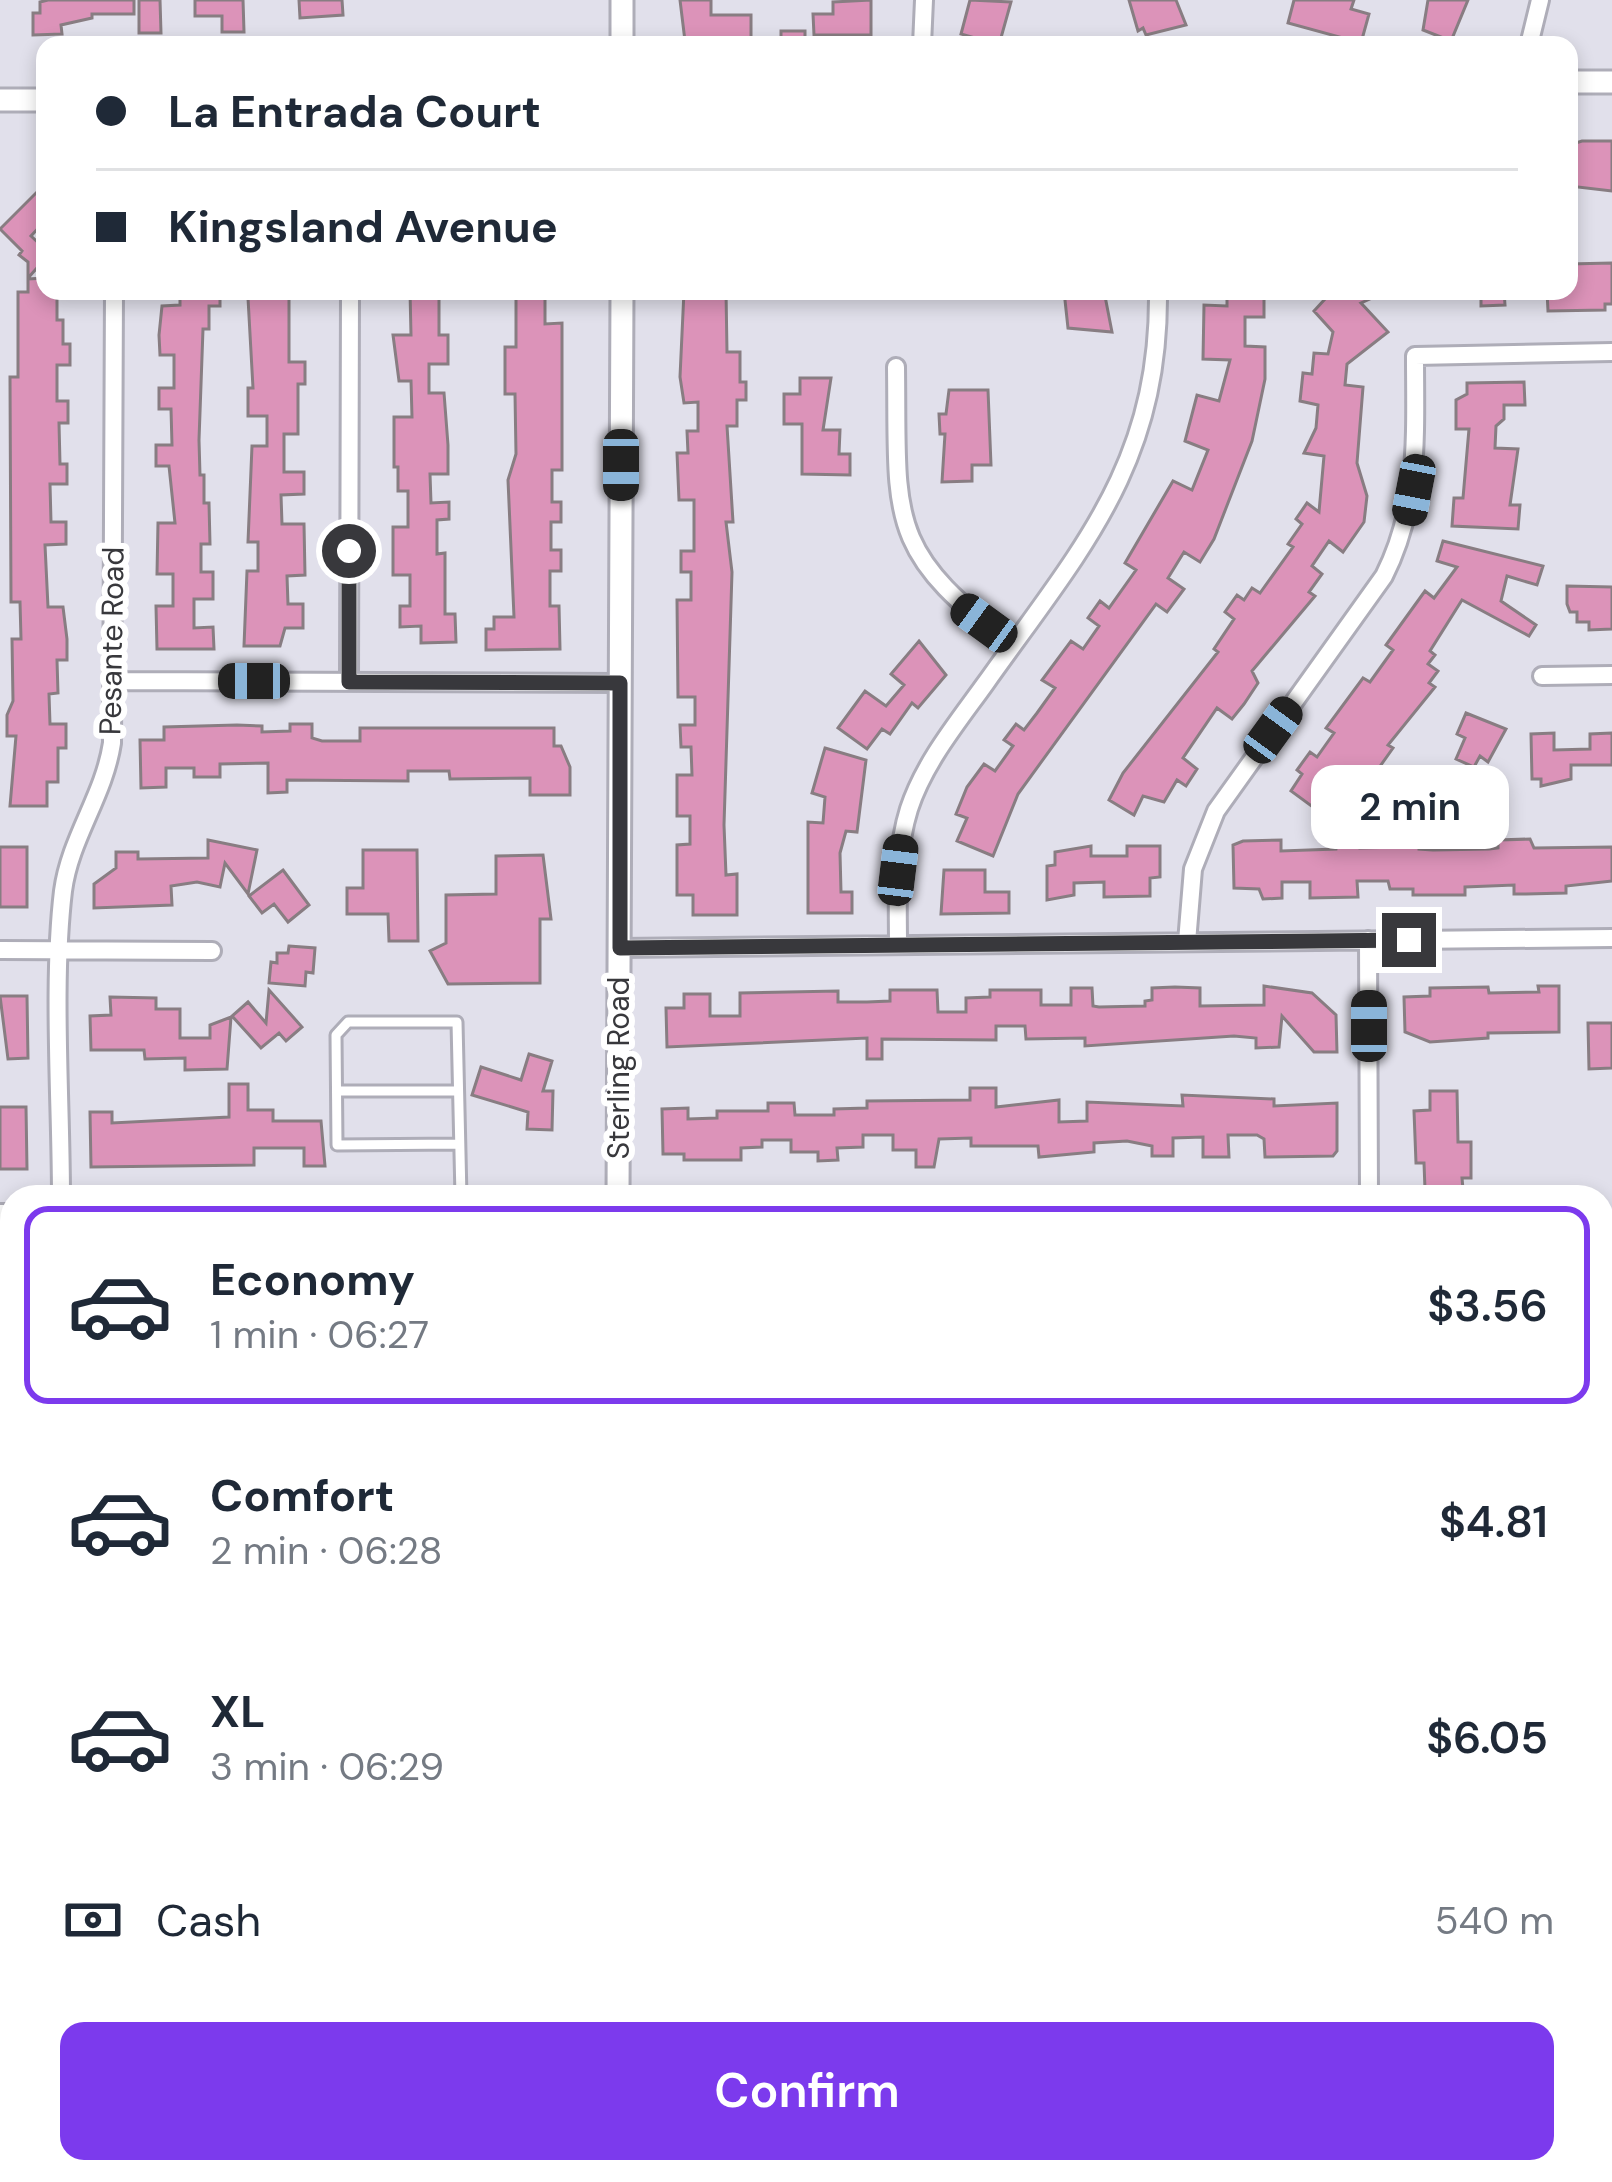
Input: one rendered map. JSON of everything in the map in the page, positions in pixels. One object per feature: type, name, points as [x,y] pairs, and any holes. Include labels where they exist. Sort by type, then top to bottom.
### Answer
[{"type":"street","points":[[622,0],[622,36]]},
{"type":"street","points":[[922,36],[924,0]]},
{"type":"street","points":[[1531,36],[1540,0]]},
{"type":"street","points":[[1578,82],[1612,82]]},
{"type":"street","points":[[0,100],[36,100]]},
{"type":"street","name":"Pesante Road","points":[[61,1185],[62,950],[68,865],[108,769],[114,300]]},
{"type":"street","points":[[349,682],[350,300]]},
{"type":"street","name":"Sterling Road","points":[[618,1185],[622,300]]},
{"type":"street","points":[[898,945],[898,870],[910,805],[940,748],[1102,518],[1136,449],[1156,368],[1158,300]]},
{"type":"street","points":[[1187,942],[1192,869],[1216,812],[1384,576],[1399,547],[1414,490],[1415,356],[1612,352]]},
{"type":"street","points":[[896,367],[897,477],[907,532],[944,590],[1013,644]]},
{"type":"street","points":[[1542,676],[1612,675]]},
{"type":"street","points":[[112,681],[620,683]]},
{"type":"street","points":[[620,948],[1612,938]]},
{"type":"street","points":[[1369,940],[1369,1185]]},
{"type":"street","points":[[0,950],[212,951]]},
{"type":"lane","points":[[459,1144],[337,1145],[336,1035],[349,1022],[457,1022],[461,1185]]},
{"type":"lane","points":[[337,1091],[458,1091]]},
{"type":"building","points":[[134,0],[134,14],[92,14],[92,18],[61,25],[62,34],[33,35],[33,13],[40,13],[40,2]]},
{"type":"building","points":[[139,0],[160,0],[161,33],[139,33]]},
{"type":"building","points":[[195,0],[243,0],[244,32],[222,32],[222,16],[195,16]]},
{"type":"building","points":[[299,0],[342,0],[343,15],[300,18]]},
{"type":"building","points":[[680,0],[711,0],[711,15],[751,15],[751,36],[684,36]]},
{"type":"building","points":[[871,0],[871,35],[814,35],[813,14],[833,14],[833,2]]},
{"type":"building","points":[[970,0],[1011,2],[1002,36],[961,34]]},
{"type":"building","points":[[1129,0],[1176,0],[1186,25],[1146,35],[1143,28],[1138,31]]},
{"type":"building","points":[[1294,0],[1354,0],[1351,9],[1369,14],[1363,36],[1335,36],[1288,23]]},
{"type":"building","points":[[1428,0],[1468,0],[1453,36],[1423,30]]},
{"type":"building","points":[[781,31],[805,31],[805,36],[781,36]]},
{"type":"building","points":[[1612,141],[1612,191],[1578,187],[1578,142]]},
{"type":"building","points":[[36,193],[36,231],[31,236],[36,241],[36,269],[28,278],[28,262],[19,255],[22,251],[0,229]]},
{"type":"building","points":[[1612,263],[1612,304],[1605,304],[1605,310],[1548,311],[1547,300],[1578,300],[1578,264]]},
{"type":"building","points":[[28,279],[36,279],[36,300],[57,300],[63,344],[70,344],[70,365],[57,365],[57,401],[68,401],[68,423],[59,423],[60,464],[67,464],[67,484],[50,484],[51,522],[66,522],[66,544],[45,545],[48,607],[63,607],[67,639],[67,660],[57,660],[58,693],[49,694],[50,724],[66,724],[66,748],[58,748],[58,782],[47,782],[47,806],[10,806],[16,736],[7,736],[13,701],[12,639],[21,639],[20,602],[11,602],[10,377],[18,377],[18,292],[28,292]]},
{"type":"building","points":[[180,300],[220,300],[220,306],[209,306],[209,329],[203,329],[199,440],[210,544],[201,544],[201,572],[213,572],[213,599],[194,599],[194,628],[213,627],[214,649],[157,649],[156,606],[173,606],[173,574],[157,574],[158,523],[175,523],[169,466],[156,466],[156,445],[172,445],[171,409],[159,409],[159,388],[174,388],[174,355],[160,355],[159,335],[162,306],[180,305]]},
{"type":"building","points":[[248,300],[289,300],[289,362],[305,362],[305,384],[298,384],[298,434],[284,434],[284,472],[304,472],[304,494],[281,495],[282,524],[304,524],[305,575],[287,576],[288,604],[303,604],[303,628],[285,628],[280,646],[244,646],[247,571],[258,571],[258,542],[248,542],[252,446],[267,446],[267,416],[248,416],[248,388],[253,388]]},
{"type":"building","points":[[410,300],[439,300],[439,335],[448,335],[448,364],[429,364],[429,393],[444,393],[448,474],[430,474],[431,503],[449,502],[449,519],[437,520],[437,554],[445,553],[445,614],[455,614],[456,642],[421,643],[421,626],[400,627],[400,606],[410,606],[410,575],[393,575],[393,527],[408,527],[408,491],[398,491],[394,417],[412,417],[411,381],[399,381],[393,335],[411,335]]},
{"type":"building","points":[[516,300],[545,300],[545,324],[562,323],[562,470],[552,470],[552,502],[561,502],[561,522],[551,522],[551,550],[561,550],[561,571],[550,571],[550,606],[559,606],[560,649],[486,650],[486,629],[494,629],[494,617],[514,617],[508,480],[516,454],[515,394],[505,394],[505,347],[516,347]]},
{"type":"building","points":[[684,300],[726,300],[727,352],[740,352],[740,382],[746,382],[746,400],[737,400],[737,426],[727,426],[733,522],[726,522],[732,572],[724,825],[726,875],[737,874],[737,915],[693,915],[693,895],[677,895],[677,845],[690,844],[690,816],[677,816],[677,775],[692,775],[691,747],[681,747],[680,725],[695,725],[695,697],[678,697],[677,600],[691,600],[691,572],[681,572],[681,551],[694,551],[694,500],[679,500],[677,453],[688,453],[687,431],[698,431],[698,402],[684,403],[680,377]]},
{"type":"building","points":[[1065,300],[1106,300],[1112,332],[1068,328]]},
{"type":"building","points":[[1227,300],[1264,300],[1264,317],[1245,317],[1245,346],[1265,347],[1265,379],[1252,441],[1214,539],[1200,562],[1184,552],[1168,578],[1184,589],[1167,612],[1156,604],[1018,794],[993,856],[957,841],[967,818],[956,814],[967,787],[984,764],[995,771],[1013,746],[1004,740],[1016,724],[1024,730],[1055,688],[1042,680],[1071,641],[1083,649],[1099,626],[1088,618],[1100,601],[1109,608],[1136,570],[1125,563],[1173,481],[1192,490],[1208,450],[1185,441],[1197,395],[1219,401],[1230,360],[1203,359],[1204,305],[1227,306]]},
{"type":"building","points":[[1324,300],[1368,300],[1361,303],[1388,332],[1347,364],[1345,385],[1363,387],[1357,463],[1367,496],[1364,522],[1343,552],[1329,541],[1312,566],[1322,574],[1309,592],[1315,596],[1252,671],[1258,683],[1232,719],[1217,708],[1183,758],[1197,769],[1186,786],[1177,780],[1164,802],[1143,796],[1134,815],[1109,800],[1123,773],[1218,652],[1214,649],[1234,619],[1225,612],[1237,595],[1244,600],[1252,588],[1260,593],[1293,547],[1288,544],[1302,524],[1296,519],[1307,503],[1319,512],[1324,456],[1304,453],[1316,428],[1318,405],[1300,401],[1303,373],[1312,374],[1314,353],[1328,354],[1333,332],[1314,311]]},
{"type":"building","points":[[1481,300],[1505,300],[1505,305],[1481,306]]},
{"type":"building","points":[[800,378],[831,378],[823,430],[840,430],[839,454],[850,454],[850,475],[802,474],[802,424],[784,424],[784,394],[800,394]]},
{"type":"building","points":[[1524,382],[1525,405],[1504,405],[1495,448],[1518,449],[1510,505],[1520,505],[1518,529],[1452,526],[1454,498],[1463,498],[1469,429],[1456,429],[1456,400],[1467,394],[1467,383]]},
{"type":"building","points":[[949,390],[988,390],[991,465],[972,465],[972,481],[942,482],[945,434],[940,434],[939,414],[946,414]]},
{"type":"building","points":[[1443,541],[1543,566],[1537,585],[1507,576],[1501,601],[1536,625],[1529,636],[1462,600],[1430,651],[1435,655],[1428,664],[1438,671],[1429,683],[1435,687],[1388,745],[1393,748],[1366,786],[1348,805],[1343,801],[1338,807],[1327,805],[1321,813],[1291,791],[1302,774],[1297,770],[1310,752],[1317,757],[1334,733],[1326,728],[1363,678],[1370,682],[1393,650],[1386,645],[1425,591],[1434,598],[1457,567],[1437,561]]},
{"type":"building","points":[[1567,586],[1612,587],[1612,629],[1589,630],[1589,622],[1577,622],[1577,612],[1570,612],[1567,604]]},
{"type":"building","points":[[919,641],[946,675],[918,708],[912,703],[890,734],[882,729],[867,749],[838,728],[865,691],[886,706],[904,685],[891,674]]},
{"type":"building","points":[[1466,713],[1506,729],[1488,762],[1480,756],[1474,767],[1456,759],[1465,738],[1457,734]]},
{"type":"building","points":[[290,724],[312,724],[312,738],[322,741],[360,741],[360,728],[554,728],[554,746],[561,746],[570,767],[570,795],[530,795],[530,778],[450,779],[449,771],[408,771],[408,781],[287,780],[287,792],[268,793],[268,763],[220,764],[220,777],[194,777],[194,768],[166,768],[166,787],[141,788],[140,740],[164,740],[164,727],[262,726],[262,732],[290,731]]},
{"type":"building","points":[[1554,733],[1554,750],[1590,749],[1590,734],[1612,733],[1612,765],[1571,765],[1571,779],[1541,786],[1541,779],[1532,779],[1531,734]]},
{"type":"building","points":[[825,748],[866,760],[857,832],[846,831],[840,853],[841,892],[852,892],[852,913],[808,913],[808,822],[823,823],[825,797],[812,793]]},
{"type":"building","points":[[1400,837],[1419,837],[1419,849],[1433,850],[1498,848],[1498,840],[1530,839],[1534,848],[1612,847],[1612,881],[1566,886],[1566,893],[1514,894],[1514,885],[1465,887],[1465,895],[1413,895],[1413,889],[1390,889],[1388,881],[1357,881],[1358,897],[1310,898],[1310,882],[1282,882],[1282,898],[1263,899],[1259,889],[1234,888],[1233,845],[1243,841],[1281,840],[1281,851],[1336,849],[1338,838],[1360,838],[1360,848],[1400,847]]},
{"type":"building","points":[[208,840],[257,850],[248,894],[225,863],[220,887],[197,882],[171,886],[172,905],[94,908],[94,884],[116,868],[116,852],[138,852],[138,859],[208,858]]},
{"type":"building","points":[[1091,846],[1091,856],[1127,856],[1127,846],[1160,846],[1160,877],[1150,878],[1150,896],[1104,897],[1104,882],[1074,883],[1074,895],[1047,900],[1047,866],[1055,865],[1055,852]]},
{"type":"building","points":[[0,847],[27,847],[27,907],[0,907]]},
{"type":"building","points":[[363,850],[417,850],[418,941],[389,941],[388,914],[347,914],[347,888],[363,888]]},
{"type":"building","points":[[543,855],[551,919],[540,919],[540,983],[448,984],[430,951],[446,943],[446,895],[496,894],[496,856]]},
{"type":"building","points":[[283,870],[309,905],[288,922],[274,904],[262,913],[249,896]]},
{"type":"building","points":[[944,870],[985,870],[985,892],[1009,892],[1009,913],[941,914]]},
{"type":"building","points":[[289,946],[315,948],[313,973],[306,972],[305,986],[269,983],[271,962],[277,963],[277,953],[288,953]]},
{"type":"building","points":[[1264,986],[1312,993],[1336,1015],[1337,1052],[1314,1052],[1282,1016],[1279,1047],[1256,1048],[1256,1038],[1234,1036],[1085,1046],[1085,1038],[1026,1039],[1025,1026],[996,1026],[996,1040],[882,1039],[882,1059],[867,1059],[867,1038],[667,1047],[666,1008],[684,1008],[684,994],[710,994],[710,1016],[740,1016],[740,993],[838,991],[838,1002],[867,1002],[890,1001],[890,990],[937,990],[938,1012],[966,1012],[966,998],[990,997],[990,990],[1041,990],[1041,1005],[1071,1005],[1071,988],[1092,988],[1093,1006],[1099,1007],[1145,1006],[1145,1001],[1152,1000],[1152,988],[1200,988],[1200,1006],[1264,1005]]},
{"type":"building","points":[[1538,986],[1559,986],[1559,1032],[1488,1033],[1488,1038],[1430,1042],[1405,1032],[1404,997],[1430,996],[1430,988],[1488,987],[1489,993],[1539,992]]},
{"type":"building","points":[[269,990],[302,1027],[286,1041],[279,1033],[261,1048],[232,1016],[248,1002],[266,1023]]},
{"type":"building","points":[[0,996],[27,996],[28,1058],[8,1059]]},
{"type":"building","points":[[110,997],[156,998],[156,1009],[180,1009],[180,1038],[210,1038],[210,1025],[231,1017],[227,1069],[185,1070],[185,1058],[145,1059],[144,1050],[91,1050],[90,1016],[111,1015]]},
{"type":"building","points":[[1588,1023],[1612,1023],[1612,1068],[1589,1069]]},
{"type":"building","points":[[529,1054],[552,1061],[543,1091],[553,1091],[552,1130],[527,1129],[528,1112],[472,1095],[481,1067],[521,1080]]},
{"type":"building","points":[[229,1084],[248,1084],[248,1110],[273,1110],[273,1121],[321,1121],[325,1166],[304,1166],[304,1148],[254,1148],[254,1165],[91,1167],[90,1112],[112,1112],[112,1123],[229,1117]]},
{"type":"building","points":[[970,1088],[996,1088],[996,1107],[1059,1100],[1059,1122],[1087,1121],[1087,1102],[1183,1106],[1182,1095],[1274,1099],[1274,1106],[1337,1103],[1337,1151],[1333,1156],[1265,1157],[1264,1139],[1228,1135],[1229,1157],[1203,1157],[1203,1137],[1173,1138],[1173,1156],[1152,1156],[1152,1146],[1127,1141],[1094,1143],[1094,1152],[1039,1157],[1038,1146],[971,1146],[971,1138],[939,1139],[934,1167],[916,1167],[916,1150],[893,1150],[893,1135],[863,1135],[863,1147],[837,1148],[838,1160],[818,1161],[818,1152],[791,1152],[791,1140],[762,1140],[762,1147],[741,1148],[741,1160],[684,1160],[684,1154],[663,1154],[662,1109],[688,1108],[688,1119],[717,1118],[717,1111],[768,1111],[768,1103],[794,1103],[795,1115],[834,1115],[834,1109],[867,1108],[867,1101],[970,1100]]},
{"type":"building","points":[[1430,1091],[1457,1091],[1458,1142],[1471,1142],[1471,1178],[1462,1178],[1463,1185],[1425,1185],[1424,1163],[1416,1163],[1414,1111],[1430,1110]]},
{"type":"building","points":[[0,1107],[26,1107],[27,1169],[0,1169]]},
{"type":"route","points":[[349,551],[349,682],[620,683],[620,948],[1409,940]]}]
